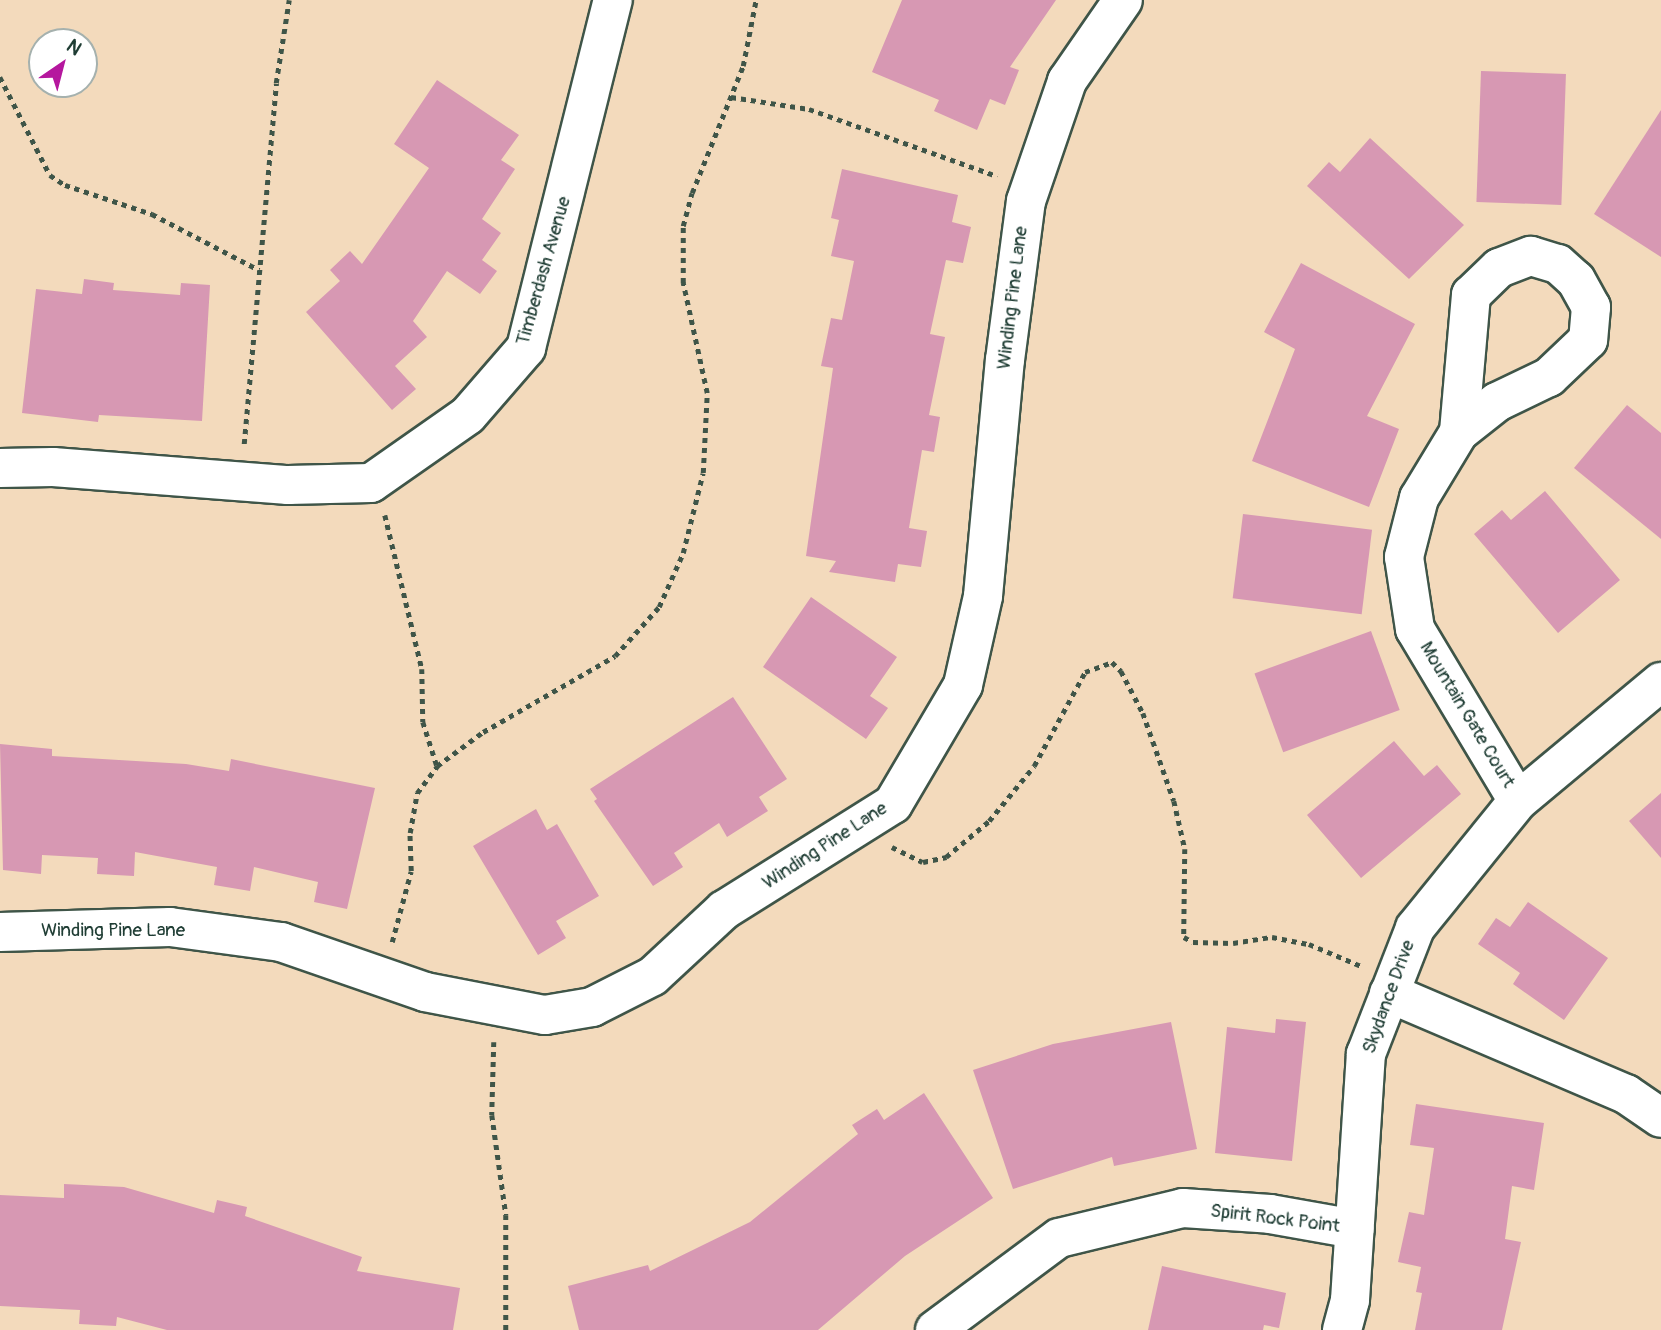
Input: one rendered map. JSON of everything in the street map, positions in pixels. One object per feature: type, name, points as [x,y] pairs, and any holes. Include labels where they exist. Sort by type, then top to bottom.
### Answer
[{"type":"street","name":"Timberdash Avenue","points":[[371,483],[468,415],[526,348],[613,0]]},
{"type":"street","name":"Winding Pine Lane","points":[[0,932],[170,927],[281,942],[425,992],[537,1016],[592,1007],[653,976],[724,910],[893,804],[963,685],[983,596],[1005,360],[1031,188],[1068,81],[1123,0]]},
{"type":"street","name":"Mountain Gate Court","points":[[1459,432],[1471,295],[1499,268],[1531,256],[1558,264],[1576,280],[1591,307],[1588,340],[1549,377],[1497,402],[1459,432],[1419,498],[1404,557],[1415,629],[1518,801]]},
{"type":"street","points":[[0,468],[53,467],[240,482],[371,483]]},
{"type":"street","name":"Skydance Drive","points":[[1342,1330],[1350,1300],[1366,1054],[1415,928],[1518,801],[1661,682]]},
{"type":"street","points":[[1389,993],[1626,1094],[1661,1118]]},
{"type":"street","name":"Spirit Rock Point","points":[[935,1330],[1059,1238],[1183,1208],[1270,1214],[1355,1229]]},
{"type":"path","points":[[240,482],[276,83],[289,0]]},
{"type":"path","points":[[379,976],[411,872],[410,833],[417,793],[437,766],[483,732],[615,656],[659,607],[671,583],[703,473],[707,393],[683,283],[683,226],[743,66],[756,0]]},
{"type":"path","points":[[0,77],[50,175],[65,185],[152,214],[259,270]]},
{"type":"path","points":[[731,97],[809,109],[1031,188]]},
{"type":"path","points":[[371,483],[398,560],[422,669],[423,722],[437,766]]},
{"type":"path","points":[[871,818],[893,849],[923,862],[946,857],[989,821],[1034,766],[1085,672],[1112,662],[1121,671],[1143,713],[1174,802],[1185,849],[1184,937],[1193,942],[1233,943],[1272,937],[1309,944],[1371,971],[1389,993]]},
{"type":"path","points":[[494,1007],[492,1115],[506,1215],[506,1330]]},
{"type":"building","points":[[902,0],[1056,0],[1010,67],[1019,70],[1005,105],[990,99],[977,130],[934,111],[939,100],[872,72]]},
{"type":"building","points":[[1481,71],[1566,74],[1561,205],[1476,202]]},
{"type":"building","points":[[437,80],[519,135],[501,160],[515,169],[482,219],[501,233],[482,260],[497,271],[480,294],[447,271],[413,321],[427,337],[395,366],[416,389],[392,410],[306,312],[340,281],[330,270],[350,251],[362,264],[429,168],[394,144]]},
{"type":"building","points":[[1661,110],[1661,257],[1594,214]]},
{"type":"building","points":[[1370,138],[1464,225],[1409,279],[1307,186],[1329,162],[1340,172]]},
{"type":"building","points":[[842,169],[958,195],[952,222],[971,227],[963,263],[946,260],[930,334],[945,337],[929,415],[940,417],[934,452],[922,450],[909,528],[927,531],[921,567],[898,564],[895,582],[829,572],[836,561],[806,556],[833,368],[821,366],[831,318],[842,320],[854,261],[831,256],[839,220],[831,218]]},
{"type":"building","points":[[1301,263],[1415,324],[1367,416],[1399,429],[1369,507],[1252,461],[1295,349],[1264,332]]},
{"type":"building","points":[[84,279],[114,283],[113,290],[180,295],[181,283],[210,285],[202,421],[99,415],[98,422],[22,413],[36,289],[82,294]]},
{"type":"building","points":[[1627,405],[1661,433],[1661,539],[1574,468]]},
{"type":"building","points":[[1545,491],[1620,580],[1558,633],[1474,534],[1502,510],[1511,520]]},
{"type":"building","points":[[1243,514],[1372,530],[1362,614],[1233,598]]},
{"type":"building","points":[[811,597],[897,657],[870,696],[888,708],[866,739],[763,667]]},
{"type":"building","points":[[1371,631],[1400,710],[1283,752],[1254,673]]},
{"type":"building","points":[[733,697],[787,779],[759,797],[768,811],[727,837],[719,823],[674,853],[683,867],[653,886],[594,801],[597,799],[590,789]]},
{"type":"building","points":[[1394,741],[1424,776],[1437,765],[1461,794],[1361,878],[1307,815]]},
{"type":"building","points":[[0,744],[52,749],[52,756],[186,764],[229,771],[231,759],[375,788],[347,909],[314,902],[318,882],[254,867],[250,891],[214,885],[217,867],[135,852],[134,876],[97,874],[98,858],[42,855],[41,874],[3,870]]},
{"type":"building","points":[[1661,793],[1661,858],[1629,821]]},
{"type":"building","points":[[536,809],[547,830],[557,824],[599,896],[556,921],[566,938],[538,955],[473,846]]},
{"type":"building","points":[[1528,902],[1608,958],[1564,1020],[1513,984],[1520,973],[1478,944],[1496,918],[1510,927]]},
{"type":"building","points":[[1276,1019],[1306,1022],[1292,1161],[1215,1153],[1227,1027],[1275,1033]]},
{"type":"building","points":[[1171,1022],[1197,1149],[1114,1166],[1112,1157],[1013,1189],[973,1070],[1053,1044]]},
{"type":"building","points":[[924,1093],[993,1198],[905,1256],[818,1330],[579,1330],[568,1286],[648,1265],[650,1271],[750,1222],[858,1134],[852,1125],[877,1109],[884,1120]]},
{"type":"building","points":[[1416,1104],[1544,1123],[1534,1190],[1512,1186],[1505,1239],[1521,1242],[1502,1330],[1415,1330],[1422,1293],[1416,1292],[1421,1267],[1398,1262],[1409,1212],[1424,1215],[1434,1148],[1410,1145]]},
{"type":"building","points":[[64,1184],[124,1187],[214,1213],[217,1200],[247,1207],[245,1216],[362,1257],[357,1271],[460,1288],[453,1330],[167,1330],[117,1317],[116,1326],[79,1324],[80,1310],[0,1306],[0,1195],[64,1198]]},
{"type":"building","points":[[1162,1266],[1286,1293],[1279,1328],[1264,1325],[1263,1330],[1148,1330]]}]
